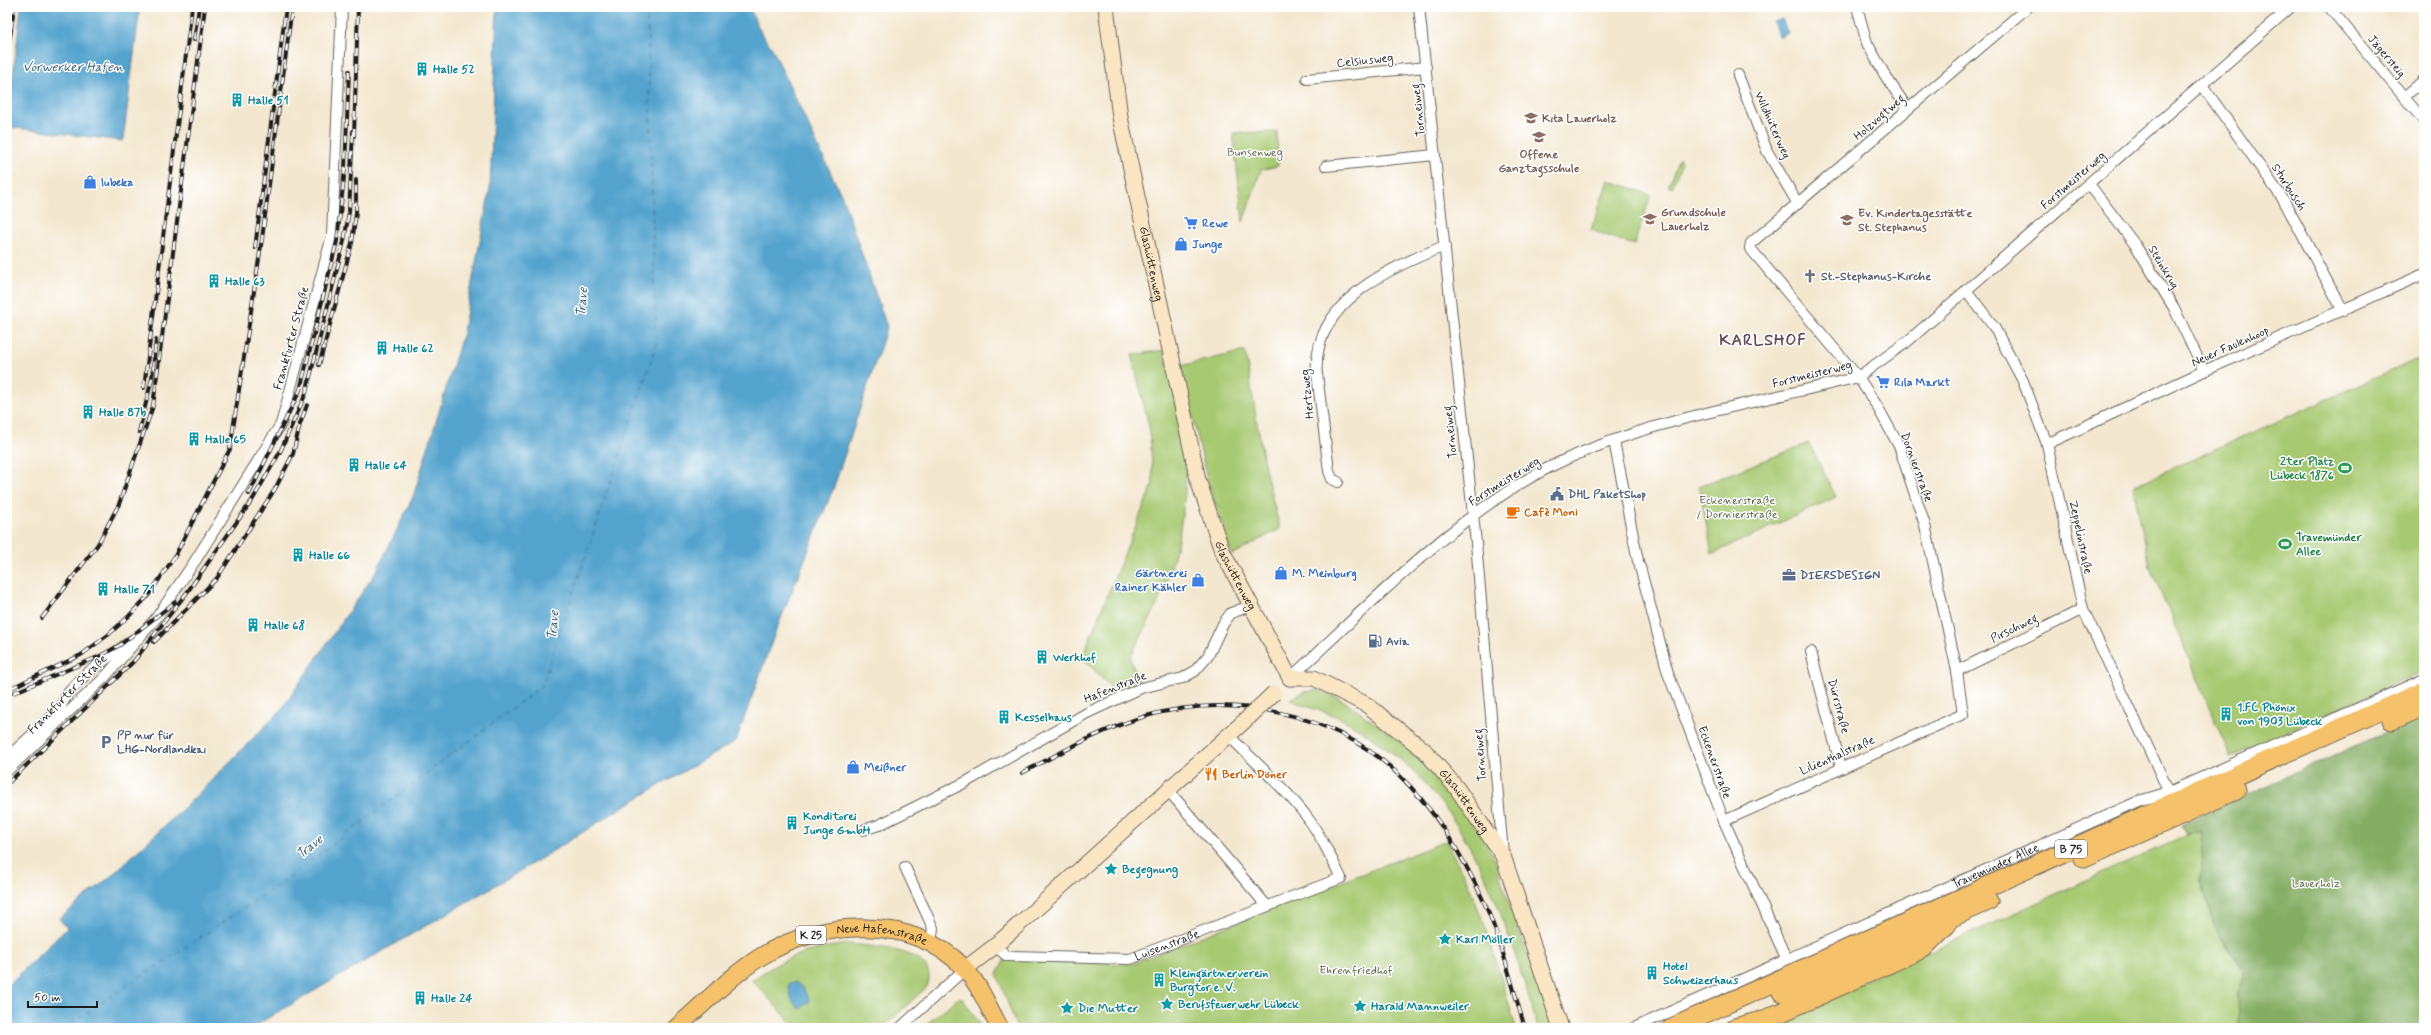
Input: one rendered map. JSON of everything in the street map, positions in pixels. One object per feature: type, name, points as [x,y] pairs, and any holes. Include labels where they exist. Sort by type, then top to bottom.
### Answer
[{"type":"highway","name":"Travemünder Allee","points":[[1672,1028],[2424,692]]},
{"type":"highway","name":"B 75","points":[[1703,1028],[2424,706]]},
{"type":"highway","points":[[1735,1028],[1762,1025],[1923,948],[1955,916]]},
{"type":"main road","name":"Neue Hafenstraße","points":[[676,1028],[742,971],[762,956],[788,943],[815,934],[858,928],[882,929],[931,942],[965,969]]},
{"type":"main road","name":"K 25","points":[[965,969],[1000,1028]]},
{"type":"street","name":"Frankfurter Straße","points":[[7,771],[106,676],[157,616],[195,562],[281,424],[332,236],[342,7]]},
{"type":"street","name":"Glashüttenweg","points":[[1106,7],[1120,116],[1198,480],[1222,551],[1250,606],[1290,678],[1314,678],[1367,705],[1424,750],[1456,787],[1503,856],[1561,1028]]},
{"type":"street","name":"Torneiweg","points":[[1419,7],[1436,155],[1473,516],[1503,856]]},
{"type":"street","points":[[1858,7],[1867,43],[1886,77],[1908,110]]},
{"type":"street","name":"Holzvogtweg","points":[[1750,248],[1752,243],[2028,7]]},
{"type":"street","name":"Forstmeisterweg","points":[[1290,678],[1427,554],[1473,516],[1549,468],[1614,442],[1676,421],[1858,377],[1908,342],[2291,7]]},
{"type":"street","name":"Jägersteig","points":[[2329,7],[2424,122]]},
{"type":"street","name":"Celsiusweg","points":[[1307,80],[1426,67]]},
{"type":"street","name":"Wildhüterweg","points":[[1738,75],[1767,151],[1798,204]]},
{"type":"street","points":[[2404,97],[2424,80]]},
{"type":"street","name":"Sturbusch","points":[[2202,85],[2283,199],[2342,311]]},
{"type":"street","points":[[1326,166],[1436,155]]},
{"type":"street","name":"Steinkrug","points":[[2089,184],[2136,246],[2174,308],[2204,371]]},
{"type":"street","name":"Hertzweg","points":[[1338,482],[1332,479],[1329,471],[1316,374],[1316,359],[1322,336],[1346,302],[1368,283],[1404,262],[1445,246]]},
{"type":"street","name":"Dornierstraße","points":[[1750,248],[1858,377],[1877,406],[1898,446],[1925,525],[1957,671],[1963,714]]},
{"type":"street","name":"Neuer Faulenhoop","points":[[2047,444],[2204,371],[2424,274]]},
{"type":"street","name":"Zeppelinstraße","points":[[1966,290],[1994,327],[2023,381],[2047,444],[2083,609],[2169,792]]},
{"type":"street","name":"Eckenerstraße","points":[[1614,442],[1639,564],[1668,673],[1724,821],[1786,958]]},
{"type":"street","name":"Hafenstraße","points":[[863,830],[879,825],[966,782],[1087,713],[1141,688],[1183,678],[1195,671],[1208,656],[1223,624],[1231,613],[1250,606]]},
{"type":"street","name":"Pirschweg","points":[[1957,671],[2083,609]]},
{"type":"street","name":"Frankfurter Straße","points":[[7,758],[58,711],[68,693],[86,674],[142,633]]},
{"type":"street","name":"Dürrstraße","points":[[1811,652],[1841,766]]},
{"type":"street","points":[[900,1028],[1168,790],[1290,678]]},
{"type":"street","name":"Travemünder Allee","points":[[1634,1028],[1786,958],[2139,801],[2169,792],[2424,679]]},
{"type":"street","name":"Lilienthalstraße","points":[[1724,821],[1841,766],[1963,714]]},
{"type":"street","name":"Luisenstraße","points":[[994,946],[1007,956],[1130,959],[1341,878],[1330,855],[1308,818],[1286,793],[1228,736]]},
{"type":"street","points":[[1168,790],[1267,906]]},
{"type":"street","points":[[905,867],[933,928],[931,942]]},
{"type":"green space","name":"Bunsenweg","points":[[1277,132],[1278,166],[1261,170],[1243,222],[1233,133]]},
{"type":"green space","points":[[1679,158],[1682,163],[1672,187],[1668,186]]},
{"type":"green space","points":[[1608,180],[1651,195],[1634,245],[1591,230]]},
{"type":"green space","points":[[1164,350],[1184,441],[1186,466],[1185,496],[1181,526],[1175,554],[1163,591],[1130,658],[1139,681],[1113,690],[1082,657],[1153,484],[1150,431],[1132,355]]},
{"type":"green space","points":[[1245,351],[1265,469],[1280,529],[1232,555],[1207,478],[1181,366]]},
{"type":"green space","name":"Travemünder Allee","points":[[2424,356],[2424,670],[2231,757],[2150,567],[2133,486]]},
{"type":"green space","name":"Eckenerstraße / Dornierstraße","points":[[1809,443],[1836,497],[1712,554],[1699,486]]},
{"type":"green space","points":[[1318,690],[1341,699],[1419,754],[1442,780],[1490,848],[1553,1028],[1538,1028],[1501,914],[1486,878],[1468,843],[1446,810],[1421,780],[1391,752],[1357,727],[1342,719],[1290,699],[1304,692]]},
{"type":"green space","name":"Lauerholz","points":[[2424,715],[2424,1028],[2239,1028],[2238,993],[2246,971],[2219,936],[2201,881],[2202,831],[2187,835],[2182,824]]},
{"type":"green space","points":[[2202,831],[2201,881],[2219,936],[2246,974],[2238,993],[2239,1028],[1776,1028],[1776,1022],[1788,1016],[2187,835]]},
{"type":"green space","name":"Ehrenfriedhof","points":[[1446,841],[1467,881],[1488,933],[1516,1028],[1017,1028],[997,974],[1005,959],[1131,964]]},
{"type":"green space","points":[[848,944],[887,948],[902,952],[915,957],[924,965],[929,974],[927,987],[882,1028],[796,1028],[752,980],[775,965],[797,955],[821,948]]},
{"type":"green space","points":[[959,997],[963,999],[982,1028],[922,1028]]},
{"type":"water","name":"Vorwerker Hafen","points":[[21,7],[140,7],[123,141],[7,127]]},
{"type":"water","name":"Trave","points":[[497,7],[749,7],[761,33],[772,48],[843,199],[887,327],[834,487],[774,636],[736,741],[621,808],[542,858],[251,1028],[7,1028],[7,986],[67,928],[59,919],[111,876],[187,805],[281,710],[376,572],[413,497],[462,336],[490,188]]},
{"type":"water","points":[[1782,19],[1788,33],[1779,37],[1773,22]]},
{"type":"water","points":[[795,982],[803,988],[810,1001],[800,1009],[794,1004],[790,994],[789,983]]},
{"type":"ferry route","points":[[64,1028],[286,880],[542,686],[656,346],[647,7]]},
{"type":"railway","points":[[7,12],[8,7]]},
{"type":"railway","points":[[7,60],[14,7]]},
{"type":"railway","points":[[144,388],[192,7]]},
{"type":"railway","points":[[194,40],[199,7]]},
{"type":"railway","points":[[42,618],[98,544],[119,504],[153,406],[205,7]]},
{"type":"railway","points":[[255,248],[286,7]]},
{"type":"railway","points":[[11,688],[81,655],[108,635],[148,596],[175,556],[230,449],[262,239],[292,7]]},
{"type":"railway","points":[[354,136],[358,7]]},
{"type":"railway","points":[[249,494],[300,390],[337,241],[345,168],[349,71]]},
{"type":"railway","points":[[7,784],[134,661],[188,591],[253,499],[281,450],[306,393],[344,241],[349,212],[353,131]]},
{"type":"railway","points":[[319,365],[352,243],[356,213],[356,180]]},
{"type":"railway","points":[[139,432],[152,378],[156,340]]},
{"type":"railway","points":[[154,642],[217,578],[275,489],[293,454],[300,424],[307,405]]},
{"type":"railway","points":[[13,693],[100,656],[120,645],[175,602]]},
{"type":"railway","points":[[1022,773],[1114,727],[1146,716],[1179,709],[1213,706],[1247,708],[1280,713],[1313,722],[1344,736],[1373,753],[1399,775],[1437,819],[1458,851],[1476,885],[1490,917],[1525,1028]]},
{"type":"place","name":"Halle 52","points":[[422,69]]},
{"type":"place","name":"Halle 51","points":[[237,100]]},
{"type":"place","name":"Kita Lauerholz","points":[[1531,118]]},
{"type":"place","name":"Offene Ganztagsschule","points":[[1539,137]]},
{"type":"place","name":"lubeka","points":[[90,182]]},
{"type":"place","name":"Grundschule Lauerholz","points":[[1650,219]]},
{"type":"place","name":"Ev. Kindertagesstätte St. Stephanus","points":[[1847,220]]},
{"type":"place","name":"Rewe","points":[[1191,223]]},
{"type":"place","name":"Junge","points":[[1181,244]]},
{"type":"place","name":"St.-Stephanus-Kirche","points":[[1810,276]]},
{"type":"place","name":"Halle 63","points":[[214,281]]},
{"type":"place","name":"Halle 62","points":[[382,348]]},
{"type":"place","name":"Rila Markt","points":[[1883,382]]},
{"type":"place","name":"Halle 87b","points":[[88,412]]},
{"type":"place","name":"Halle 65","points":[[194,439]]},
{"type":"place","name":"Halle 64","points":[[354,465]]},
{"type":"place","name":"2ter Platz Lübeck 1876","points":[[2345,468]]},
{"type":"place","name":"DHL PaketShop","points":[[1557,494]]},
{"type":"place","name":"Cafè Moni","points":[[1513,512]]},
{"type":"place","name":"Travemünder Allee","points":[[2285,544]]},
{"type":"place","name":"Halle 66","points":[[298,555]]},
{"type":"place","name":"M. Meinburg","points":[[1281,573]]},
{"type":"place","name":"DIERSDESIGN","points":[[1789,575]]},
{"type":"place","name":"Gärtnerei Rainer Kähler","points":[[1198,580]]},
{"type":"place","name":"Halle 71","points":[[103,589]]},
{"type":"place","name":"Halle 68","points":[[253,625]]},
{"type":"place","name":"Avia","points":[[1375,641]]},
{"type":"place","name":"Werkhof","points":[[1042,657]]},
{"type":"place","name":"1.FC Phönix von 1903 Lübeck","points":[[2226,714]]},
{"type":"place","name":"Kesselhaus","points":[[1004,717]]},
{"type":"place","name":"PP nur für LHG-Nordlandkai","points":[[106,742]]},
{"type":"place","name":"Meißner","points":[[853,767]]},
{"type":"place","name":"Berlin Döner","points":[[1211,774]]},
{"type":"place","name":"Konditorei Junge GmbH","points":[[792,823]]},
{"type":"place","name":"Begegnung","points":[[1111,869]]},
{"type":"place","name":"Karl Möller","points":[[1445,939]]},
{"type":"place","name":"Hotel Schweizerhaus","points":[[1652,973]]},
{"type":"place","name":"Kleingärtnerverein Burgtor e. V.","points":[[1159,980]]},
{"type":"place","name":"Halle 24","points":[[420,998]]},
{"type":"place","name":"Berufsfeuerwehr Lübeck","points":[[1167,1004]]},
{"type":"place","name":"Harald Mannweiler","points":[[1360,1006]]},
{"type":"place","name":"Die Mutter","points":[[1067,1008]]},
{"type":"district","name":"KARLSHOF","points":[[1763,339]]}]
